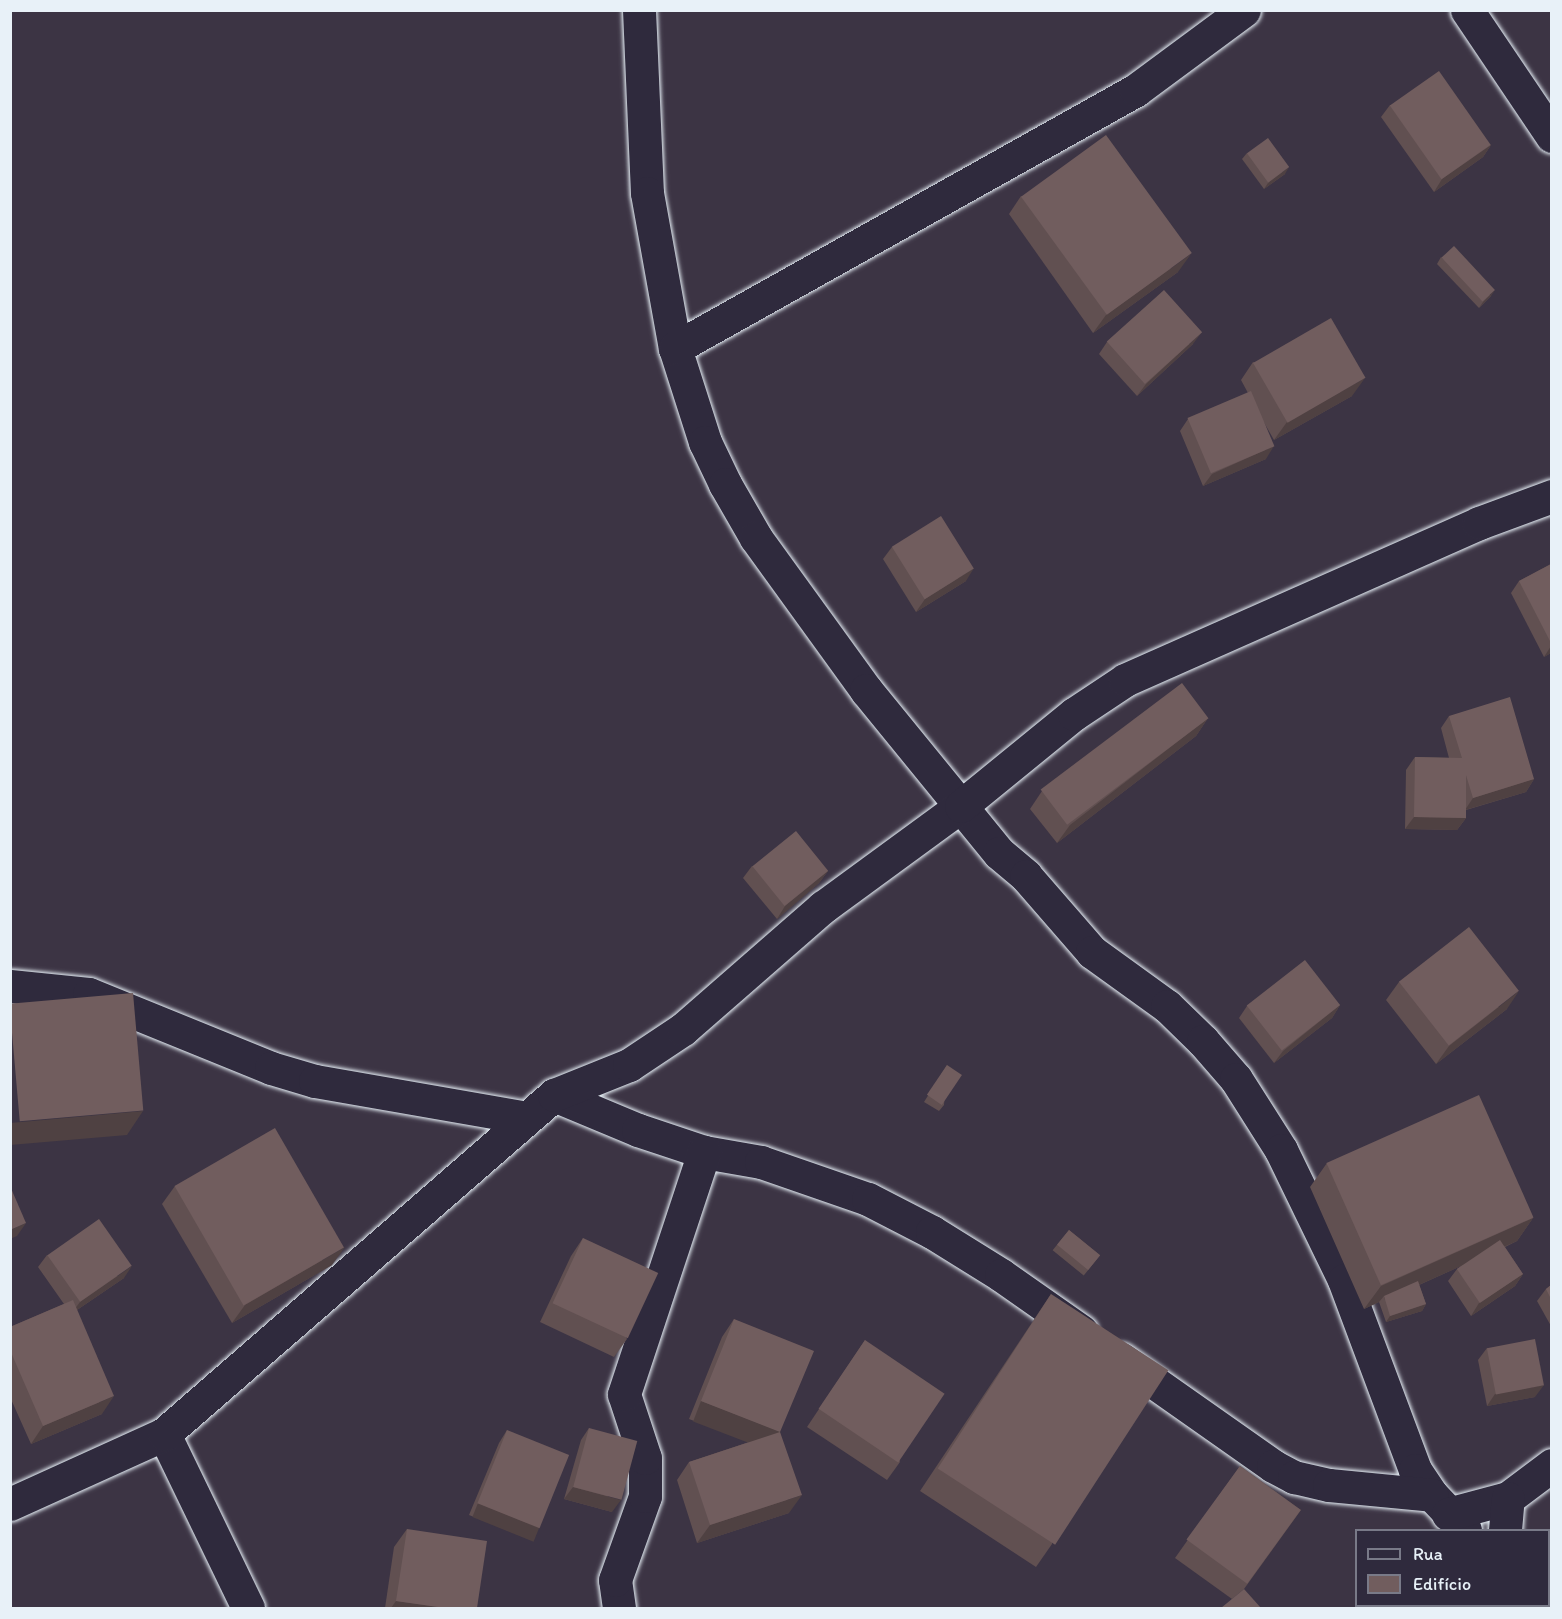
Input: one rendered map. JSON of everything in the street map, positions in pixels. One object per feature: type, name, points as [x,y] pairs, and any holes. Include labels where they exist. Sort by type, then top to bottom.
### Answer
[{"type":"street","points":[[639,10],[647,193],[675,348],[705,442],[725,484],[756,538],[866,690],[999,853],[1026,876],[1092,952],[1167,1006],[1203,1041],[1236,1079],[1281,1150],[1344,1280],[1415,1470],[1449,1513]]},
{"type":"street","points":[[675,348],[1137,90],[1244,10]]},
{"type":"street","points":[[1467,10],[1551,136]]},
{"type":"street","points":[[10,1504],[164,1434],[554,1095],[629,1065],[683,1029],[823,907],[882,861],[961,806],[1074,714],[1125,680],[1468,528],[1551,496]]},
{"type":"street","points":[[10,986],[89,994],[271,1068],[315,1081],[526,1118]]},
{"type":"street","points":[[554,1095],[638,1130],[704,1152],[761,1162],[868,1199],[932,1232],[1001,1275],[1273,1466],[1293,1477],[1449,1513],[1508,1498],[1551,1466]]},
{"type":"street","points":[[619,1608],[615,1580],[645,1496],[645,1458],[624,1394],[704,1152]]},
{"type":"street","points":[[164,1434],[248,1608]]},
{"type":"street","points":[[1505,1529],[1508,1498]]},
{"type":"building","points":[[1439,71],[1491,145],[1441,179],[1390,105]]},
{"type":"building","points":[[1106,135],[1192,253],[1107,315],[1021,197]]},
{"type":"building","points":[[1268,138],[1289,167],[1268,182],[1247,153]]},
{"type":"building","points":[[1454,246],[1495,290],[1482,301],[1442,258]]},
{"type":"building","points":[[1164,290],[1202,332],[1145,384],[1107,342]]},
{"type":"building","points":[[1331,318],[1366,378],[1288,423],[1253,363]]},
{"type":"building","points":[[1251,391],[1274,446],[1211,473],[1187,418]]},
{"type":"building","points":[[941,516],[974,569],[925,599],[892,547]]},
{"type":"building","points":[[1551,564],[1551,643],[1519,581]]},
{"type":"building","points":[[1182,683],[1208,718],[1067,825],[1041,790]]},
{"type":"building","points":[[1510,697],[1534,779],[1473,798],[1466,775],[1466,818],[1414,817],[1415,757],[1462,758],[1449,716]]},
{"type":"building","points":[[796,831],[828,871],[785,906],[752,866]]},
{"type":"building","points":[[1469,927],[1519,991],[1449,1046],[1399,982]]},
{"type":"building","points":[[1305,960],[1340,1005],[1282,1050],[1247,1006]]},
{"type":"building","points":[[133,993],[143,1111],[20,1121],[10,1004]]},
{"type":"building","points":[[947,1065],[962,1075],[942,1105],[927,1095]]},
{"type":"building","points":[[1479,1095],[1534,1217],[1381,1285],[1326,1163]]},
{"type":"building","points":[[275,1128],[344,1248],[244,1306],[175,1186]]},
{"type":"building","points":[[10,1186],[26,1223],[10,1230]]},
{"type":"building","points":[[99,1219],[132,1266],[80,1302],[47,1255]]},
{"type":"building","points":[[1069,1230],[1100,1255],[1088,1270],[1057,1245]]},
{"type":"building","points":[[583,1238],[658,1273],[628,1338],[553,1303]]},
{"type":"building","points":[[1500,1240],[1523,1274],[1480,1303],[1457,1269]]},
{"type":"building","points":[[1418,1281],[1426,1304],[1390,1316],[1384,1296]]},
{"type":"building","points":[[1551,1285],[1551,1299],[1546,1289]]},
{"type":"building","points":[[1051,1294],[1168,1370],[1055,1545],[938,1468]]},
{"type":"building","points":[[73,1300],[114,1396],[43,1426],[10,1350],[10,1327]]},
{"type":"building","points":[[734,1319],[814,1351],[780,1432],[701,1401]]},
{"type":"building","points":[[1535,1339],[1544,1385],[1496,1394],[1487,1348]]},
{"type":"building","points":[[865,1340],[945,1394],[898,1462],[819,1409]]},
{"type":"building","points":[[589,1428],[637,1441],[622,1500],[573,1487]]},
{"type":"building","points":[[507,1430],[569,1455],[540,1528],[477,1503]]},
{"type":"building","points":[[780,1432],[802,1495],[710,1525],[689,1462]]},
{"type":"building","points":[[1240,1466],[1301,1510],[1247,1584],[1187,1540]]},
{"type":"building","points":[[407,1529],[487,1541],[477,1608],[445,1608],[396,1601]]},
{"type":"building","points":[[1244,1589],[1261,1608],[1221,1608]]},
{"type":"building","points":[[1459,1607],[1460,1608],[1427,1608]]}]
